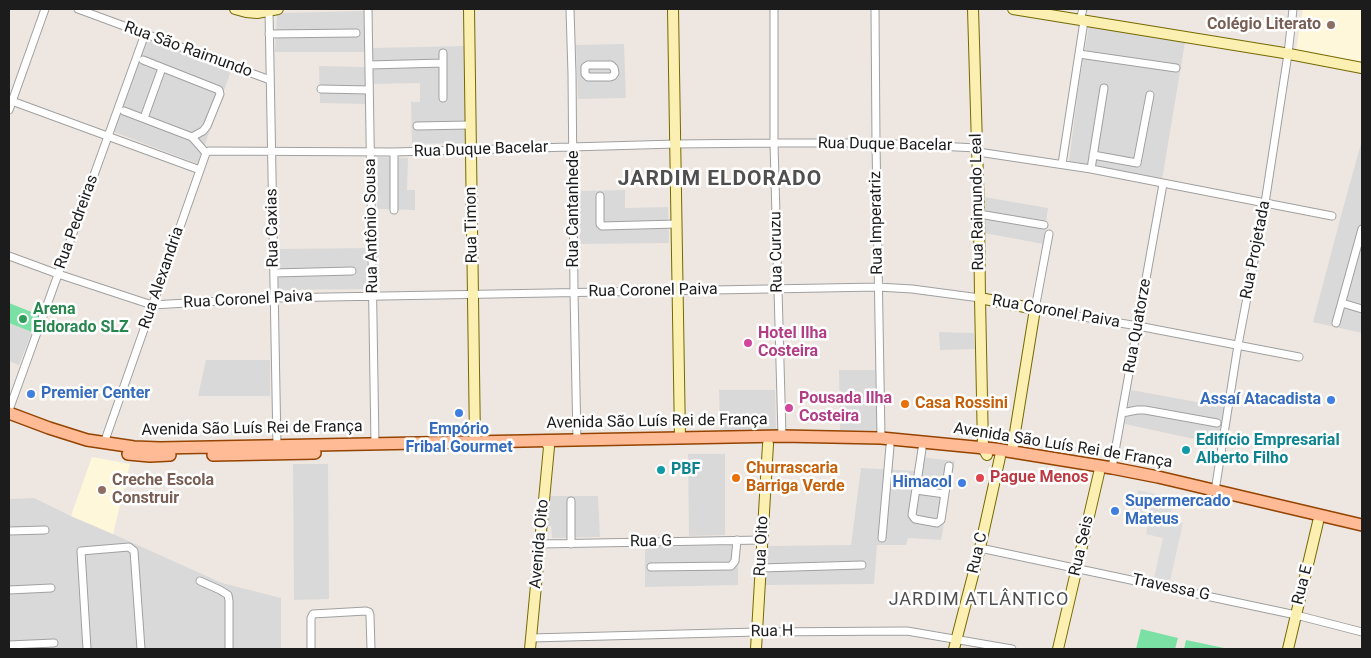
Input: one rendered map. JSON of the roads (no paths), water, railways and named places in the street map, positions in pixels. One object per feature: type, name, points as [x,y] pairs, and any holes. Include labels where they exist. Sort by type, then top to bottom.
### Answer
[{"type":"main road","name":"Avenida São Luís Rei de França","points":[[9,412],[69,434],[104,443],[134,447],[475,442],[547,444],[577,440],[768,444],[886,442],[922,449],[1012,451],[1112,468],[1362,525]]},
{"type":"main road","name":"Avenida São Luís Rei de França","points":[[9,421],[86,447],[150,456],[683,441],[782,436],[886,442],[985,451],[1000,456],[1146,482],[1362,532]]},
{"type":"street","points":[[9,110],[10,100],[45,9]]},
{"type":"street","name":"Rua São Raimundo","points":[[78,9],[270,80]]},
{"type":"street","points":[[235,9],[253,13],[274,10]]},
{"type":"street","name":"Rua Antônio Sousa","points":[[368,9],[376,444]]},
{"type":"street","name":"Rua Timon","points":[[469,9],[475,442]]},
{"type":"street","name":"Rua Cantanhede","points":[[570,9],[574,147],[577,440]]},
{"type":"street","points":[[673,9],[678,290],[683,441]]},
{"type":"street","name":"Rua Curuzu","points":[[774,9],[774,143],[782,436]]},
{"type":"street","name":"Rua Imperatriz","points":[[875,9],[878,287],[886,442],[882,538]]},
{"type":"street","name":"Rua Raimundo Leal","points":[[973,9],[985,451]]},
{"type":"street","points":[[1013,9],[1362,68]]},
{"type":"street","points":[[1062,164],[1079,54],[1083,9]]},
{"type":"street","name":"Rua Projetada","points":[[1215,491],[1238,345],[1265,204],[1293,9]]},
{"type":"street","name":"Rua Caxias","points":[[274,10],[269,34],[274,273],[273,379],[277,446]]},
{"type":"street","points":[[269,34],[356,33]]},
{"type":"street","name":"Rua Pedreiras","points":[[9,412],[27,351],[58,274],[145,34]]},
{"type":"street","points":[[443,53],[443,98]]},
{"type":"street","points":[[1079,54],[1176,68]]},
{"type":"street","points":[[143,60],[219,90],[219,96],[207,126],[203,131],[192,137]]},
{"type":"street","points":[[369,65],[443,63]]},
{"type":"street","points":[[144,118],[162,68]]},
{"type":"street","points":[[572,74],[585,74]]},
{"type":"street","points":[[1091,170],[1104,88]]},
{"type":"street","points":[[321,89],[369,90]]},
{"type":"street","points":[[1093,155],[1137,163],[1150,95]]},
{"type":"street","points":[[10,100],[200,170],[206,154],[192,137],[124,111]]},
{"type":"street","points":[[417,126],[470,125]]},
{"type":"street","name":"Rua Duque Bacelar","points":[[206,154],[211,150],[371,153],[676,144],[876,143],[978,150],[1062,164],[1332,216]]},
{"type":"street","points":[[394,152],[394,210]]},
{"type":"street","name":"Rua Alexandria","points":[[104,443],[200,170]]},
{"type":"street","name":"Rua Quatorze","points":[[1112,468],[1163,184]]},
{"type":"street","points":[[600,196],[600,224],[602,226],[677,224]]},
{"type":"street","points":[[979,214],[1044,225]]},
{"type":"street","points":[[1336,323],[1362,229]]},
{"type":"street","points":[[1012,451],[1049,234]]},
{"type":"street","name":"Rua Coronel Paiva","points":[[9,256],[152,305],[274,298],[878,287],[912,289],[980,298],[1299,357]]},
{"type":"street","points":[[274,273],[352,271]]},
{"type":"street","points":[[1342,303],[1362,308]]},
{"type":"street","points":[[1122,413],[1145,410],[1218,423]]},
{"type":"street","name":"Avenida Oito","points":[[531,644],[547,444]]},
{"type":"street","name":"Rua Oito","points":[[756,649],[768,444]]},
{"type":"street","points":[[922,449],[913,518],[915,520],[937,523],[941,520],[949,466]]},
{"type":"street","name":"Rua C","points":[[956,644],[1000,456]]},
{"type":"street","name":"Rua Seis","points":[[1058,649],[1099,473]]},
{"type":"street","points":[[916,490],[945,494]]},
{"type":"street","points":[[571,501],[571,544]]},
{"type":"street","name":"Rua E","points":[[1288,649],[1318,522]]},
{"type":"street","points":[[9,531],[45,530]]},
{"type":"street","points":[[651,567],[731,566],[735,561],[737,540]]},
{"type":"street","name":"Rua G","points":[[540,544],[762,540]]},
{"type":"street","points":[[87,649],[80,551],[129,547],[134,551],[141,649]]},
{"type":"street","name":"Travessa G","points":[[980,548],[1296,615],[1362,632]]},
{"type":"street","points":[[760,568],[862,565]]},
{"type":"street","points":[[200,581],[220,590],[228,596],[229,649]]},
{"type":"street","points":[[9,590],[50,588]]},
{"type":"street","points":[[311,649],[311,618],[313,614],[368,612],[370,614],[371,649]]},
{"type":"street","name":"Rua H","points":[[531,644],[757,632],[907,631],[956,644],[1012,649]]},
{"type":"street","points":[[9,645],[54,643]]},
{"type":"place","name":"Colégio Literato","points":[[1331,25]]},
{"type":"place","name":"Arena Eldorado SLZ","points":[[23,319]]},
{"type":"place","name":"Hotel Ilha Costeira","points":[[748,343]]},
{"type":"place","name":"Premier Center","points":[[31,394]]},
{"type":"place","name":"Assaí Atacadista","points":[[1331,400]]},
{"type":"place","name":"Casa Rossini","points":[[905,404]]},
{"type":"place","name":"Pousada Ilha Costeira","points":[[789,408]]},
{"type":"place","name":"Empório Fribal Gourmet","points":[[459,413]]},
{"type":"place","name":"Edifício Empresarial Alberto Filho","points":[[1186,450]]},
{"type":"place","name":"PBF","points":[[661,470]]},
{"type":"place","name":"Churrascaria Barriga Verde","points":[[736,478]]},
{"type":"place","name":"Pague Menos","points":[[980,478]]},
{"type":"place","name":"Himacol","points":[[962,483]]},
{"type":"place","name":"Creche Escola Construir","points":[[102,490]]},
{"type":"place","name":"Supermercado Mateus","points":[[1115,511]]},
{"type":"district","name":"JARDIM ELDORADO","points":[[720,180]]},
{"type":"district","name":"JARDIM ATLÂNTICO","points":[[979,600]]}]
